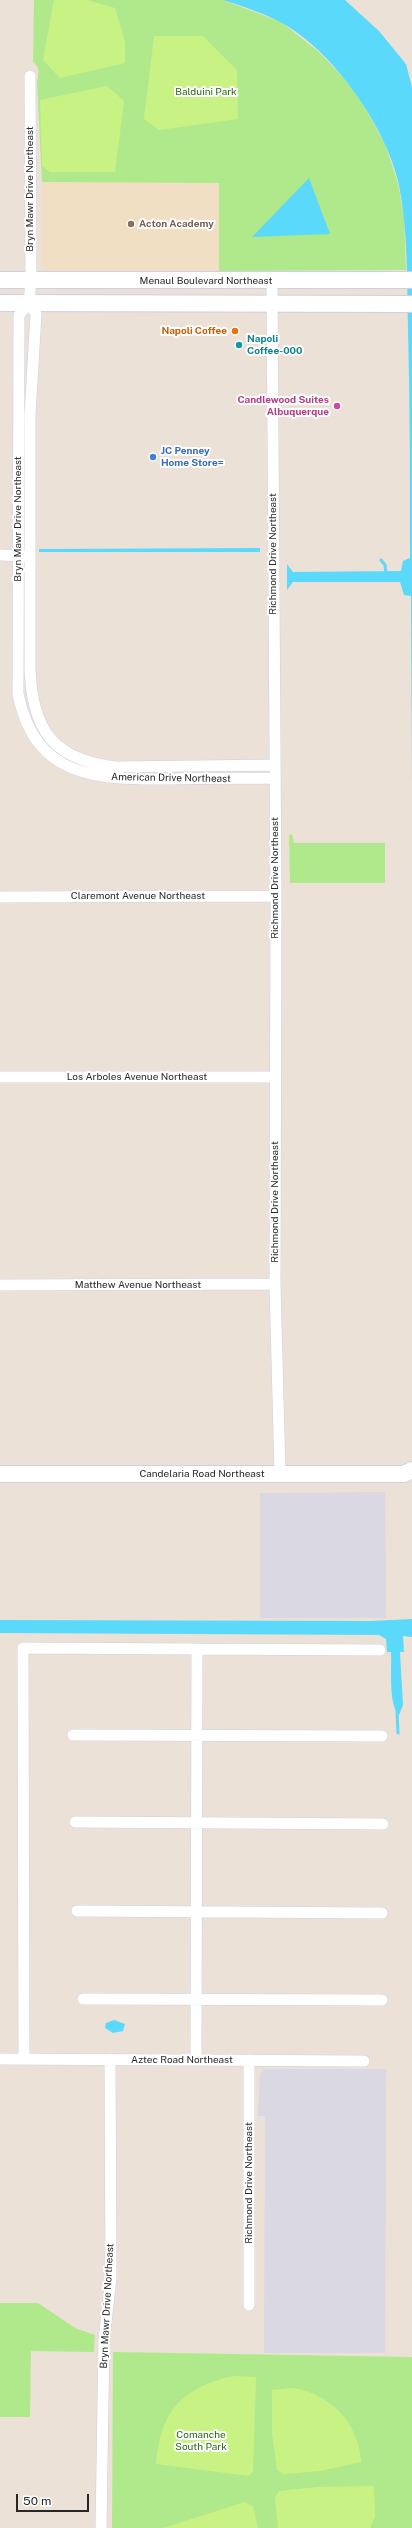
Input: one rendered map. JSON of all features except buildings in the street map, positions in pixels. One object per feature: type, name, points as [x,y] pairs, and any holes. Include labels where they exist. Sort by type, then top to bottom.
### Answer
[{"type":"main road","name":"Menaul Boulevard Northeast","points":[[0,280],[272,282],[407,280]]},
{"type":"main road","points":[[0,303],[272,305],[407,304]]},
{"type":"main road","name":"Candelaria Road Northeast","points":[[0,1474],[409,1474]]},
{"type":"street","name":"Bryn Mawr Drive Northeast","points":[[30,76],[31,280],[29,303],[19,315],[18,694],[22,715],[32,736]]},
{"type":"street","name":"Richmond Drive Northeast","points":[[272,282],[276,896],[274,1077],[275,1284],[280,1474]]},
{"type":"street","name":"Bryn Mawr Drive Northeast","points":[[29,303],[36,314],[31,409],[31,693],[36,712],[45,731]]},
{"type":"street","points":[[0,556],[30,556]]},
{"type":"street","name":"American Drive Northeast","points":[[45,731],[65,752],[92,764],[116,767],[275,766]]},
{"type":"street","name":"American Drive Northeast","points":[[32,736],[48,753],[73,770],[91,776],[128,779],[275,778]]},
{"type":"street","name":"Claremont Avenue Northeast","points":[[0,897],[276,896]]},
{"type":"street","name":"Los Arboles Avenue Northeast","points":[[0,1077],[274,1077]]},
{"type":"street","name":"Matthew Avenue Northeast","points":[[0,1285],[275,1284]]},
{"type":"street","points":[[24,2059],[23,1648],[380,1650]]},
{"type":"street","points":[[196,2060],[197,1649]]},
{"type":"street","points":[[73,1734],[382,1736]]},
{"type":"street","points":[[75,1822],[383,1824]]},
{"type":"street","points":[[77,1911],[382,1913]]},
{"type":"street","points":[[83,1999],[382,2000]]},
{"type":"street","name":"Aztec Road Northeast","points":[[0,2059],[364,2061]]},
{"type":"street","name":"Bryn Mawr Drive Northeast","points":[[101,2528],[104,2340],[111,2278],[110,2059]]},
{"type":"street","name":"Richmond Drive Northeast","points":[[249,2060],[249,2305]]},
{"type":"shaded area","name":"Acton Academy","points":[[42,182],[220,183],[219,271],[49,272],[45,270],[42,265]]},
{"type":"shaded area","points":[[385,1492],[386,1618],[260,1618],[260,1493]]},
{"type":"shaded area","points":[[265,2069],[386,2069],[385,2353],[264,2353],[265,2116],[258,2116],[260,2074]]},
{"type":"green space","name":"Balduini Park","points":[[34,0],[223,0],[281,22],[319,52],[355,90],[385,144],[398,183],[404,218],[406,270],[219,271],[219,183],[42,182],[37,82],[38,71],[37,66],[33,62]]},
{"type":"green space","points":[[54,0],[87,0],[115,8],[125,42],[125,63],[60,78],[43,60]]},
{"type":"green space","points":[[154,36],[203,36],[237,70],[238,119],[159,130],[144,119]]},
{"type":"green space","points":[[107,86],[124,101],[115,172],[50,172],[42,166],[40,100]]},
{"type":"green space","points":[[292,834],[294,843],[385,843],[385,883],[290,883],[289,835]]},
{"type":"green space","points":[[0,2303],[38,2303],[75,2328],[95,2335],[94,2352],[31,2351],[30,2417],[0,2417]]},
{"type":"green space","name":"Comanche South Park","points":[[113,2352],[412,2357],[412,2528],[112,2528]]},
{"type":"green space","points":[[235,2376],[256,2377],[253,2471],[249,2476],[156,2464],[158,2445],[163,2429],[169,2416],[178,2404],[188,2394],[201,2387],[217,2380]]},
{"type":"green space","points":[[292,2388],[319,2396],[340,2412],[355,2435],[361,2462],[320,2471],[283,2474],[277,2470],[272,2433],[272,2390]]},
{"type":"green space","points":[[374,2486],[375,2516],[370,2528],[278,2528],[275,2498],[279,2491],[318,2487]]},
{"type":"green space","points":[[245,2502],[253,2507],[258,2528],[163,2528]]},
{"type":"water","points":[[223,0],[345,0],[379,31],[406,64],[412,87],[412,783],[411,596],[404,595],[400,582],[293,582],[287,590],[287,564],[293,572],[401,571],[403,561],[410,558],[410,415],[406,239],[399,185],[393,163],[383,139],[370,115],[337,70],[319,51],[300,34],[280,22],[245,7]]},
{"type":"water","points":[[309,178],[330,234],[252,237]]},
{"type":"water","points":[[260,548],[260,552],[39,552],[39,549]]},
{"type":"water","points":[[412,1619],[412,1637],[403,1636],[404,1652],[400,1652],[403,1705],[399,1715],[393,1703],[391,1685],[391,1652],[387,1652],[386,1639],[379,1635],[0,1633],[0,1620],[371,1621]]},
{"type":"water","points":[[114,2020],[125,2024],[123,2031],[113,2033],[105,2028],[106,2023]]},
{"type":"waterway","points":[[381,560],[385,565],[386,575]]},
{"type":"waterway","points":[[397,1711],[398,1733]]},
{"type":"place","name":"Acton Academy","points":[[131,224]]},
{"type":"place","name":"Napoli Coffee","points":[[235,331]]},
{"type":"place","name":"Napoli Coffee-000","points":[[239,345]]},
{"type":"place","name":"Candlewood Suites Albuquerque","points":[[337,406]]},
{"type":"place","name":"JC Penney Home Store=","points":[[153,457]]}]
